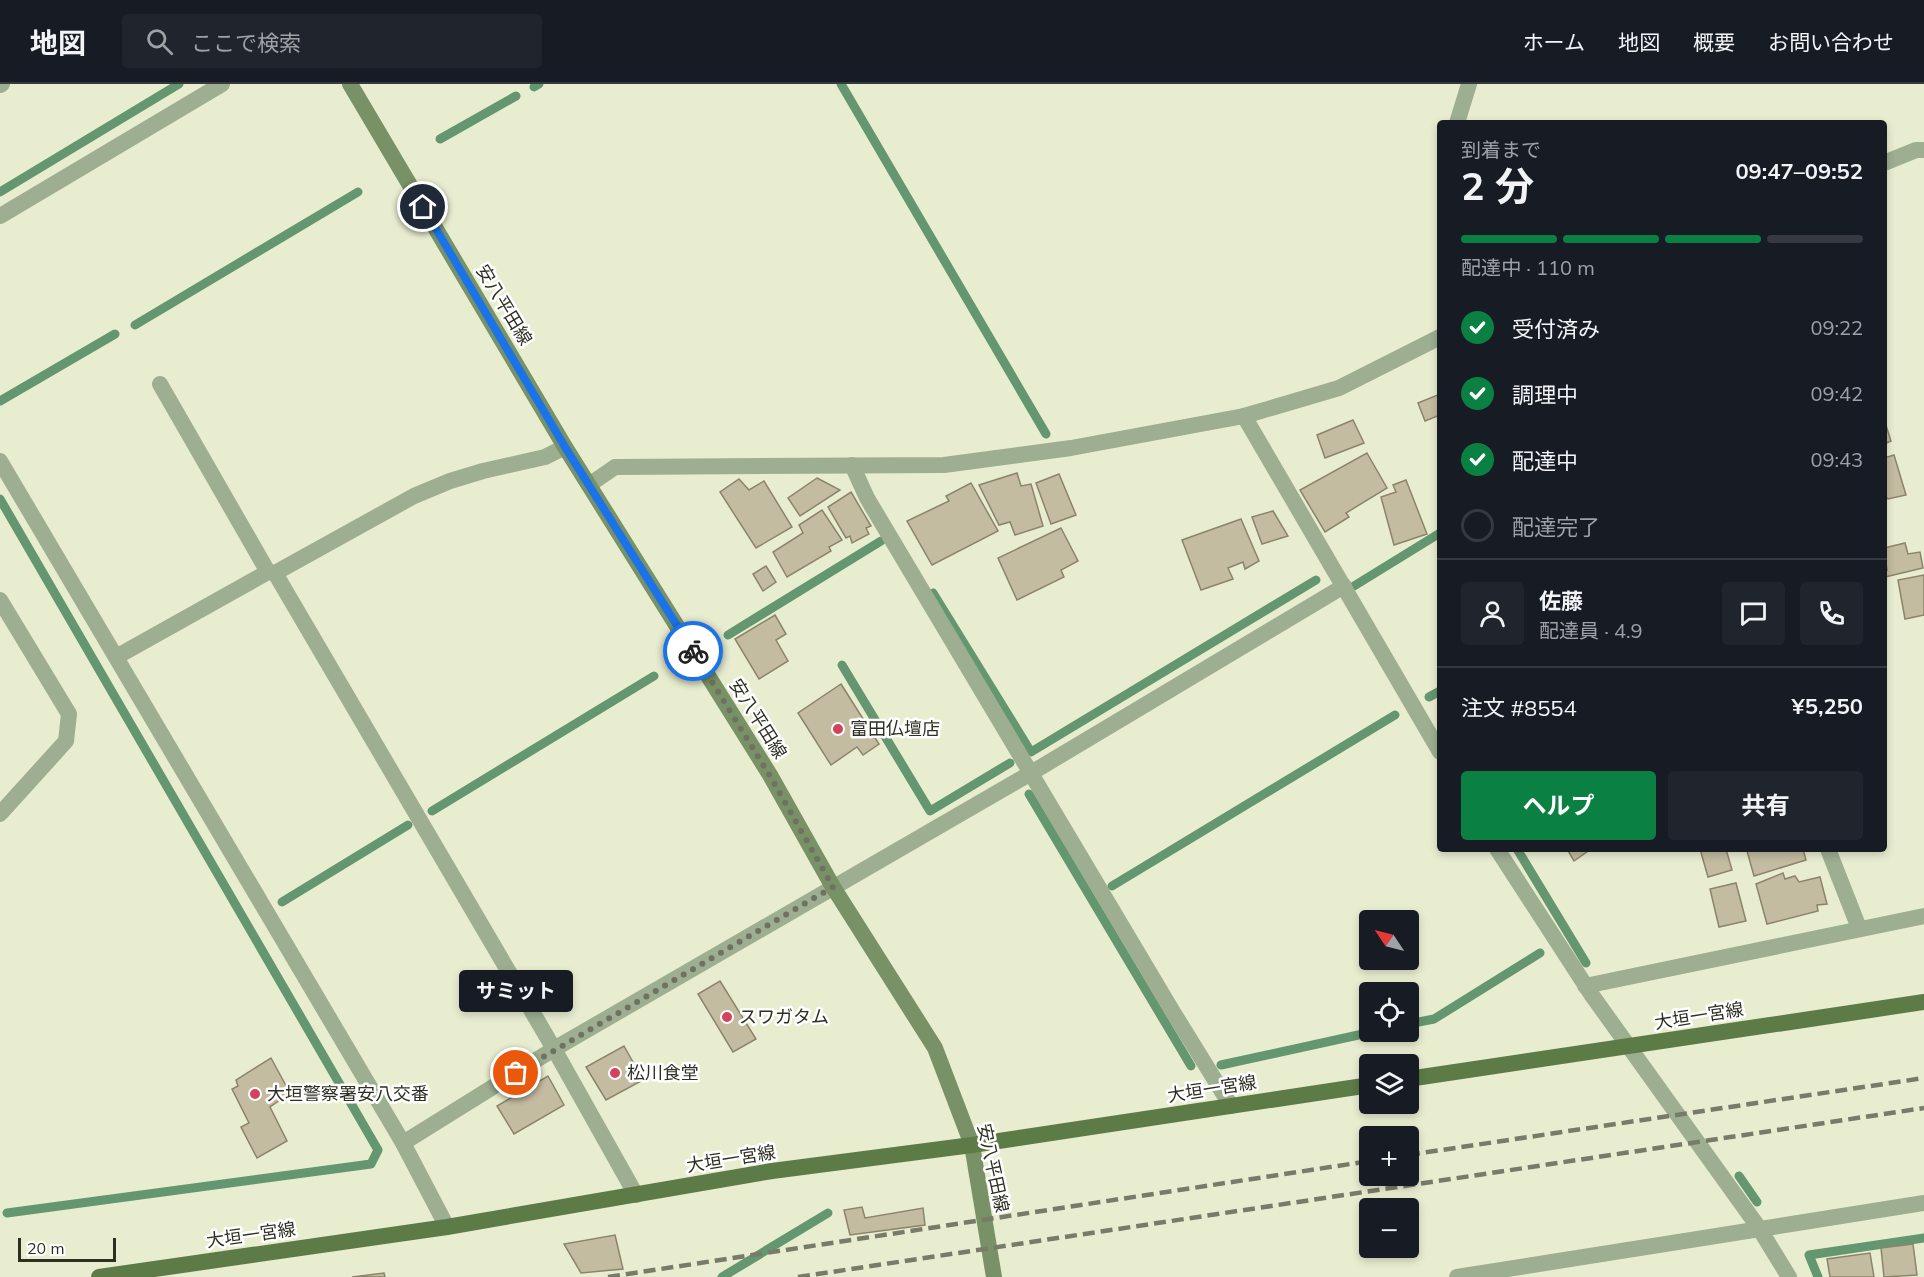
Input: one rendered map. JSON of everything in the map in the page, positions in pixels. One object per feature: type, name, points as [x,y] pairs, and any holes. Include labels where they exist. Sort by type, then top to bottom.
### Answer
[{"type":"main road","name":"安八平田線","points":[[350,84],[565,447],[770,776],[833,887],[935,1048],[972,1145],[994,1277]]},
{"type":"main road","name":"大垣一宮線","points":[[1419,1077],[1924,1002]]},
{"type":"main road","name":"大垣一宮線","points":[[99,1277],[447,1227],[772,1171],[972,1145],[1359,1087]]},
{"type":"street","points":[[0,216],[222,84]]},
{"type":"street","points":[[1458,120],[1469,84]]},
{"type":"street","points":[[1887,162],[1916,150],[1924,150]]},
{"type":"street","points":[[590,485],[615,467],[944,465],[1071,448],[1244,416],[1339,388],[1437,339]]},
{"type":"street","points":[[160,384],[554,1049],[636,1195]]},
{"type":"street","points":[[1244,416],[1437,747]]},
{"type":"street","points":[[116,657],[414,496],[450,481],[544,457],[565,447]]},
{"type":"street","points":[[0,461],[403,1143],[447,1227]]},
{"type":"street","points":[[852,465],[867,498],[1232,1106]]},
{"type":"street","points":[[403,1143],[554,1049],[1031,773],[1344,586]]},
{"type":"street","points":[[0,600],[69,714],[66,741],[0,814]]},
{"type":"street","points":[[1499,852],[1585,986],[1760,1228],[1789,1277]]},
{"type":"street","points":[[1829,852],[1859,928]]},
{"type":"street","points":[[1585,986],[1924,916]]},
{"type":"street","points":[[1457,1277],[1924,1203]]},
{"type":"building","points":[[1437,395],[1437,416],[1425,421],[1418,403]]},
{"type":"building","points":[[1353,420],[1364,443],[1325,458],[1317,435]]},
{"type":"building","points":[[1887,428],[1891,441],[1887,443]]},
{"type":"building","points":[[1367,453],[1387,488],[1346,513],[1349,517],[1325,532],[1300,490]]},
{"type":"building","points":[[1894,455],[1906,495],[1887,498],[1887,457]]},
{"type":"building","points":[[1017,473],[1021,486],[1031,484],[1043,526],[1015,535],[1010,522],[999,525],[979,485]]},
{"type":"building","points":[[1059,474],[1076,515],[1051,524],[1036,483]]},
{"type":"building","points":[[817,478],[840,490],[800,516],[788,498]]},
{"type":"building","points":[[739,479],[749,490],[764,481],[792,527],[756,548],[720,492]]},
{"type":"building","points":[[1406,480],[1427,534],[1394,545],[1381,497],[1396,492],[1393,485]]},
{"type":"building","points":[[971,483],[998,531],[932,565],[907,521],[949,501],[946,496]]},
{"type":"building","points":[[851,492],[871,526],[866,528],[869,534],[852,543],[850,536],[846,538],[828,507]]},
{"type":"building","points":[[822,510],[842,540],[829,547],[831,551],[787,577],[773,552],[803,533],[799,525]]},
{"type":"building","points":[[1273,511],[1288,536],[1262,544],[1252,517]]},
{"type":"building","points":[[1241,519],[1259,561],[1245,569],[1243,562],[1228,568],[1233,579],[1201,590],[1182,540]]},
{"type":"building","points":[[1061,528],[1078,561],[1061,570],[1064,577],[1017,600],[998,558]]},
{"type":"building","points":[[1905,543],[1908,554],[1920,552],[1923,568],[1887,577],[1887,547]]},
{"type":"building","points":[[766,566],[776,582],[763,591],[753,574]]},
{"type":"building","points":[[1924,575],[1924,615],[1905,619],[1898,580]]},
{"type":"building","points":[[775,615],[786,634],[776,640],[788,661],[759,679],[735,639]]},
{"type":"building","name":"富田仏壇店","points":[[841,684],[879,744],[863,755],[857,747],[831,765],[798,713]]},
{"type":"building","points":[[1569,852],[1587,852],[1574,861]]},
{"type":"building","points":[[1701,852],[1727,852],[1732,870],[1708,877]]},
{"type":"building","points":[[1747,852],[1804,852],[1806,860],[1754,876]]},
{"type":"building","points":[[1783,873],[1785,879],[1795,876],[1799,882],[1820,877],[1827,904],[1817,905],[1818,911],[1767,924],[1756,884]]},
{"type":"building","points":[[1736,883],[1746,921],[1719,927],[1710,889]]},
{"type":"building","name":"スワガタム","points":[[720,981],[756,1039],[733,1052],[698,994]]},
{"type":"building","name":"松川食堂","points":[[624,1046],[643,1080],[606,1100],[586,1067]]},
{"type":"building","points":[[271,1058],[290,1093],[270,1107],[287,1141],[257,1158],[241,1127],[249,1123],[232,1089],[238,1086],[236,1080]]},
{"type":"building","points":[[548,1076],[564,1105],[514,1134],[497,1106]]},
{"type":"building","points":[[862,1207],[865,1218],[923,1208],[925,1225],[850,1235],[844,1210]]},
{"type":"building","points":[[615,1235],[623,1269],[581,1273],[564,1244]]},
{"type":"building","points":[[1913,1244],[1917,1275],[1884,1277],[1881,1248]]},
{"type":"building","points":[[1870,1253],[1874,1277],[1830,1277],[1827,1259]]},
{"type":"building","points":[[384,1273],[385,1277],[352,1277]]},
{"type":"waterway","points":[[0,192],[179,84]]},
{"type":"waterway","points":[[534,87],[539,84]]},
{"type":"waterway","points":[[841,84],[1046,434]]},
{"type":"waterway","points":[[440,139],[516,96]]},
{"type":"waterway","points":[[135,325],[358,192]]},
{"type":"waterway","points":[[0,401],[115,334]]},
{"type":"waterway","points":[[0,499],[378,1150],[371,1164],[7,1213]]},
{"type":"waterway","points":[[1354,586],[1437,535]]},
{"type":"waterway","points":[[728,635],[881,541]]},
{"type":"waterway","points":[[933,593],[1031,752],[1316,580]]},
{"type":"waterway","points":[[842,665],[930,811],[1010,763]]},
{"type":"waterway","points":[[432,811],[654,676]]},
{"type":"waterway","points":[[1429,697],[1437,693]]},
{"type":"waterway","points":[[1112,886],[1395,715]]},
{"type":"waterway","points":[[1029,794],[1191,1066]]},
{"type":"waterway","points":[[282,902],[408,825]]},
{"type":"waterway","points":[[1519,852],[1586,963]]},
{"type":"waterway","points":[[1419,1022],[1434,1019],[1540,953]]},
{"type":"waterway","points":[[1221,1065],[1359,1035]]},
{"type":"waterway","points":[[1739,1176],[1757,1202]]},
{"type":"waterway","points":[[722,1277],[828,1213]]},
{"type":"waterway","points":[[1818,1277],[1809,1255],[1924,1238]]},
{"type":"railway","points":[[1419,1153],[1924,1078]]},
{"type":"railway","points":[[798,1277],[1924,1108]]},
{"type":"railway","points":[[608,1277],[1359,1163]]},
{"type":"way so far","points":[[516,1073],[833,887],[770,776],[693,651]]},
{"type":"place","name":"富田仏壇店","points":[[838,729]]},
{"type":"place","name":"スワガタム","points":[[727,1017]]},
{"type":"place","name":"サミット","points":[[516,1073]]},
{"type":"place","name":"松川食堂","points":[[615,1073]]},
{"type":"place","name":"大垣警察署安八交番","points":[[255,1094]]},
{"type":"route","points":[[423,207],[565,447],[693,651]]}]
